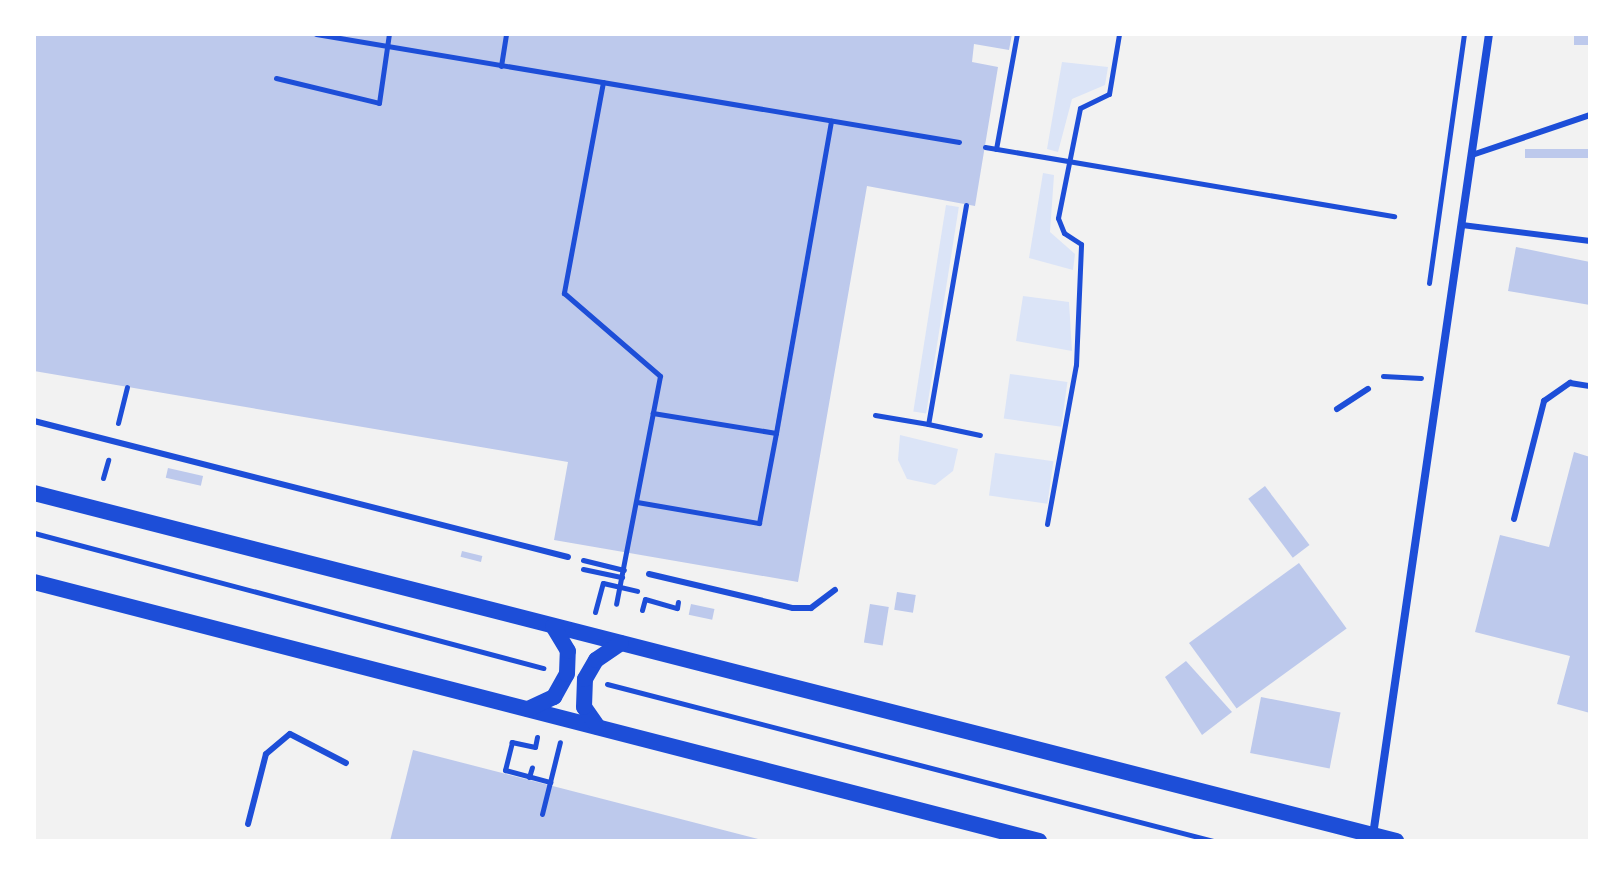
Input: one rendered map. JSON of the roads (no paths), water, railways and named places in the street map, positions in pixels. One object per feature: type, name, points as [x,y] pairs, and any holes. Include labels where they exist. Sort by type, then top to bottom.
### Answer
[{"type":"main road","points":[[34,493],[1396,841]]},
{"type":"main road","points":[[34,582],[1039,841]]},
{"type":"main road","points":[[528,709],[554,697],[567,674],[568,651],[553,626]]},
{"type":"main road","points":[[598,727],[584,707],[585,679],[596,660],[621,643]]},
{"type":"street","points":[[1373,835],[1489,34]]},
{"type":"lane","points":[[1472,155],[1590,115]]},
{"type":"lane","points":[[1462,225],[1590,241]]},
{"type":"lane","points":[[1514,519],[1544,401],[1570,383],[1590,386]]},
{"type":"lane","points":[[1337,409],[1368,389]]},
{"type":"lane","points":[[34,421],[568,557]]},
{"type":"lane","points":[[649,574],[793,608],[811,608],[835,590]]},
{"type":"lane","points":[[248,824],[266,754],[290,734],[346,763]]}]
